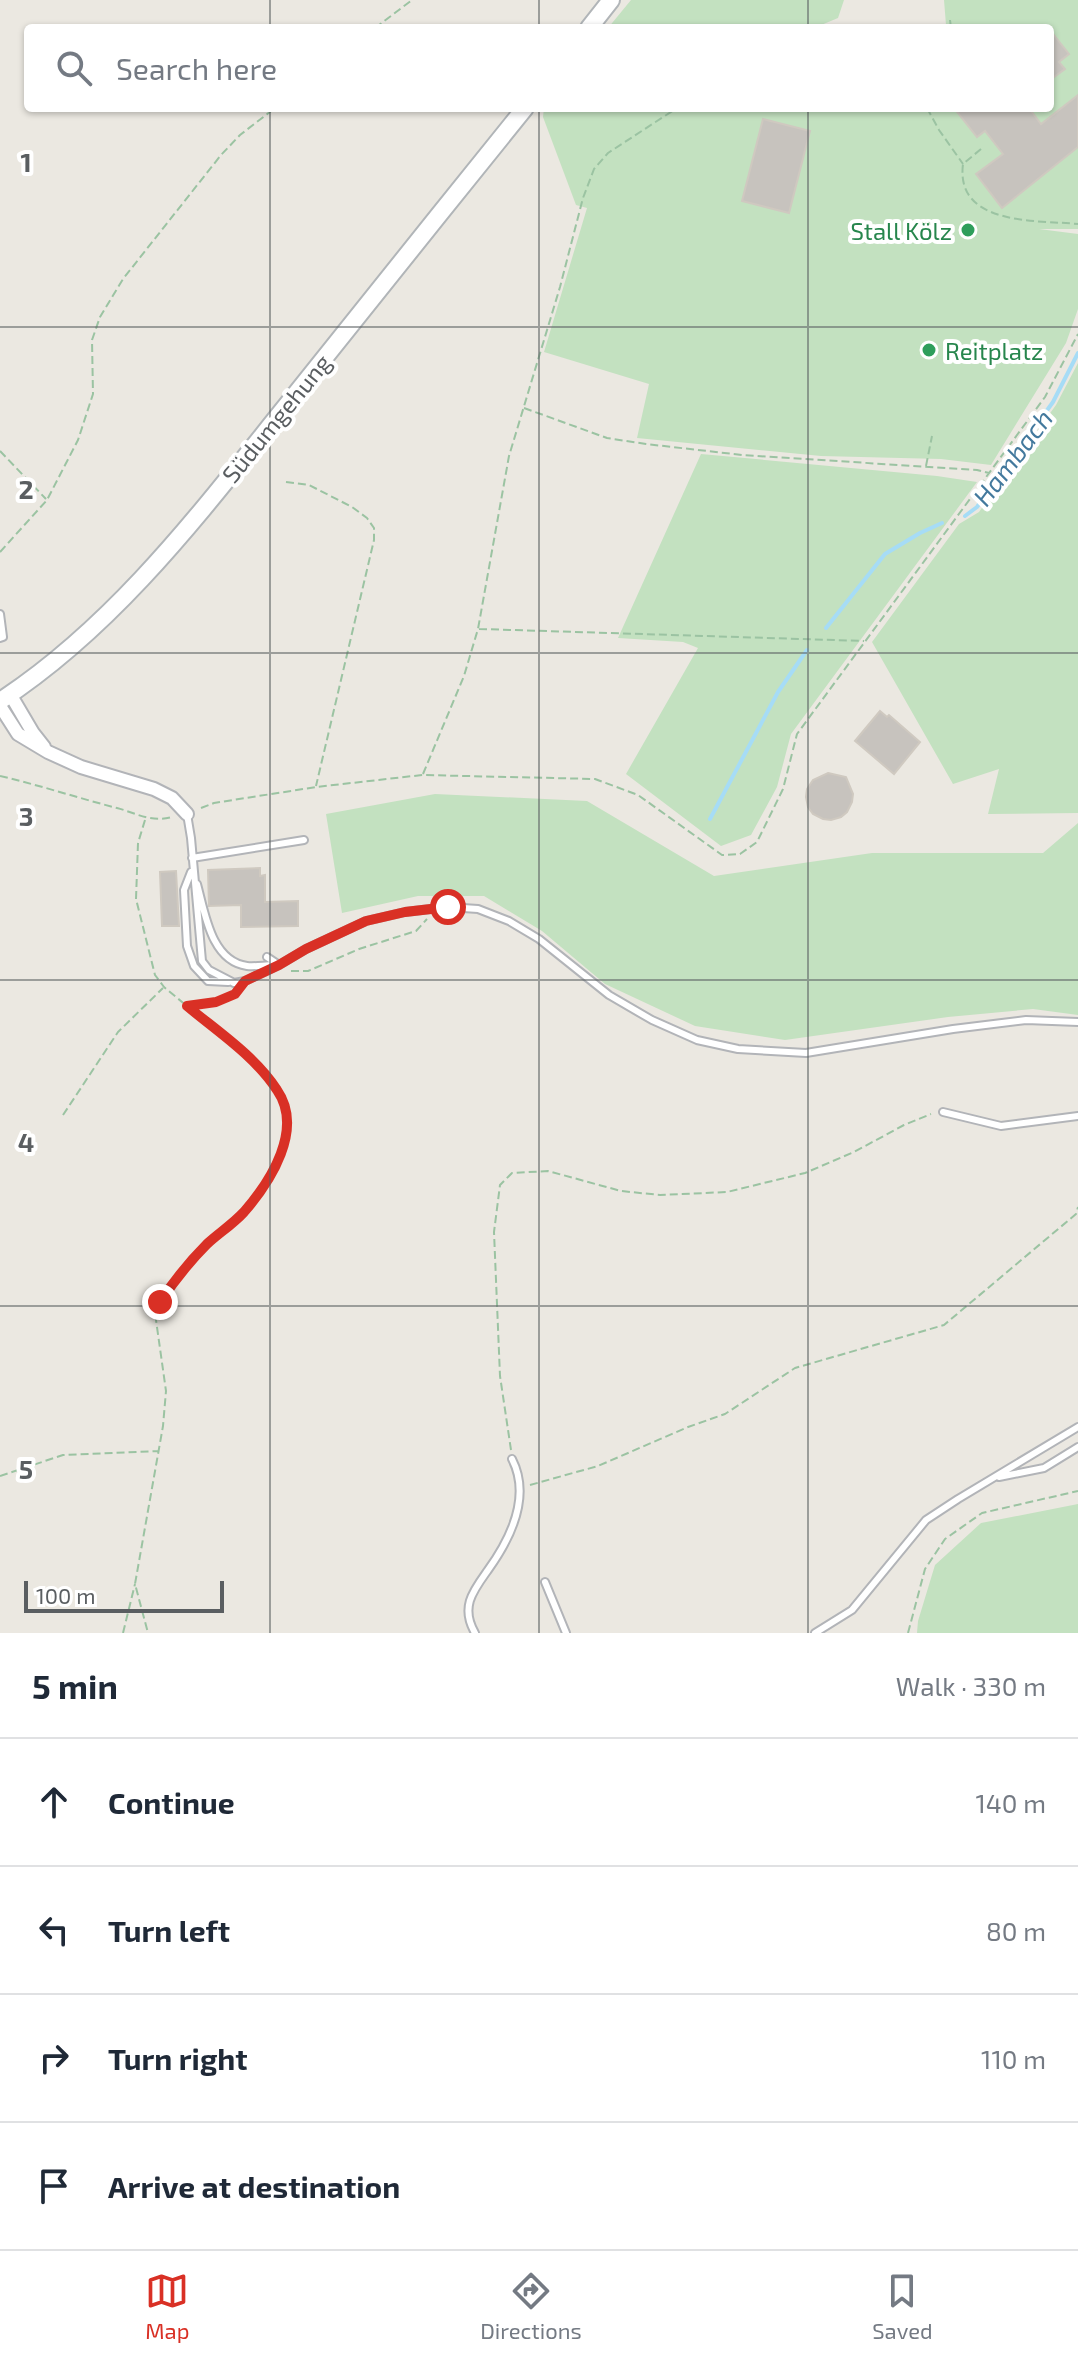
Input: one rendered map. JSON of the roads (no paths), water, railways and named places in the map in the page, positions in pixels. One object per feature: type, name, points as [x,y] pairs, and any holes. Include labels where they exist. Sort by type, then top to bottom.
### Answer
[{"type":"main road","points":[[592,24],[611,0]]},
{"type":"main road","name":"Südumgehung","points":[[3,701],[54,663],[127,596],[228,477],[522,112]]},
{"type":"street","points":[[3,701],[18,734]]},
{"type":"street","points":[[3,701],[48,752]]},
{"type":"street","points":[[0,731],[18,734],[81,767],[154,789],[172,798],[187,814]]},
{"type":"lane","points":[[0,614],[3,637],[0,638]]},
{"type":"lane","points":[[187,814],[202,961],[209,970],[234,983]]},
{"type":"lane","points":[[192,858],[304,840]]},
{"type":"lane","points":[[193,869],[212,936],[225,957],[247,966],[279,965]]},
{"type":"lane","points":[[193,869],[184,890],[187,946],[194,966],[208,981],[245,981],[279,965],[304,946],[366,921],[448,907],[478,909],[509,921],[539,939],[609,995],[652,1020],[697,1040],[738,1049],[806,1053],[1026,1020],[1078,1022]]},
{"type":"lane","points":[[267,957],[279,965]]},
{"type":"lane","points":[[943,1112],[1001,1126],[1078,1116]]},
{"type":"lane","points":[[815,1633],[852,1610],[926,1520],[1078,1427]]},
{"type":"lane","points":[[991,1479],[1044,1468],[1078,1447]]},
{"type":"lane","points":[[475,1633],[470,1624],[470,1599],[475,1586],[497,1556],[516,1517],[521,1487],[512,1459]]},
{"type":"lane","points":[[545,1582],[566,1633]]},
{"type":"waterway","name":"Hambach","points":[[965,516],[977,507],[1053,402],[1078,353]]},
{"type":"waterway","name":"Hambach","points":[[826,628],[885,554],[942,523]]},
{"type":"waterway","name":"Hambach","points":[[710,819],[778,692],[807,650]]},
{"type":"place","name":"Stall Kölz","points":[[968,230]]},
{"type":"place","name":"Reitplatz","points":[[929,350]]}]
